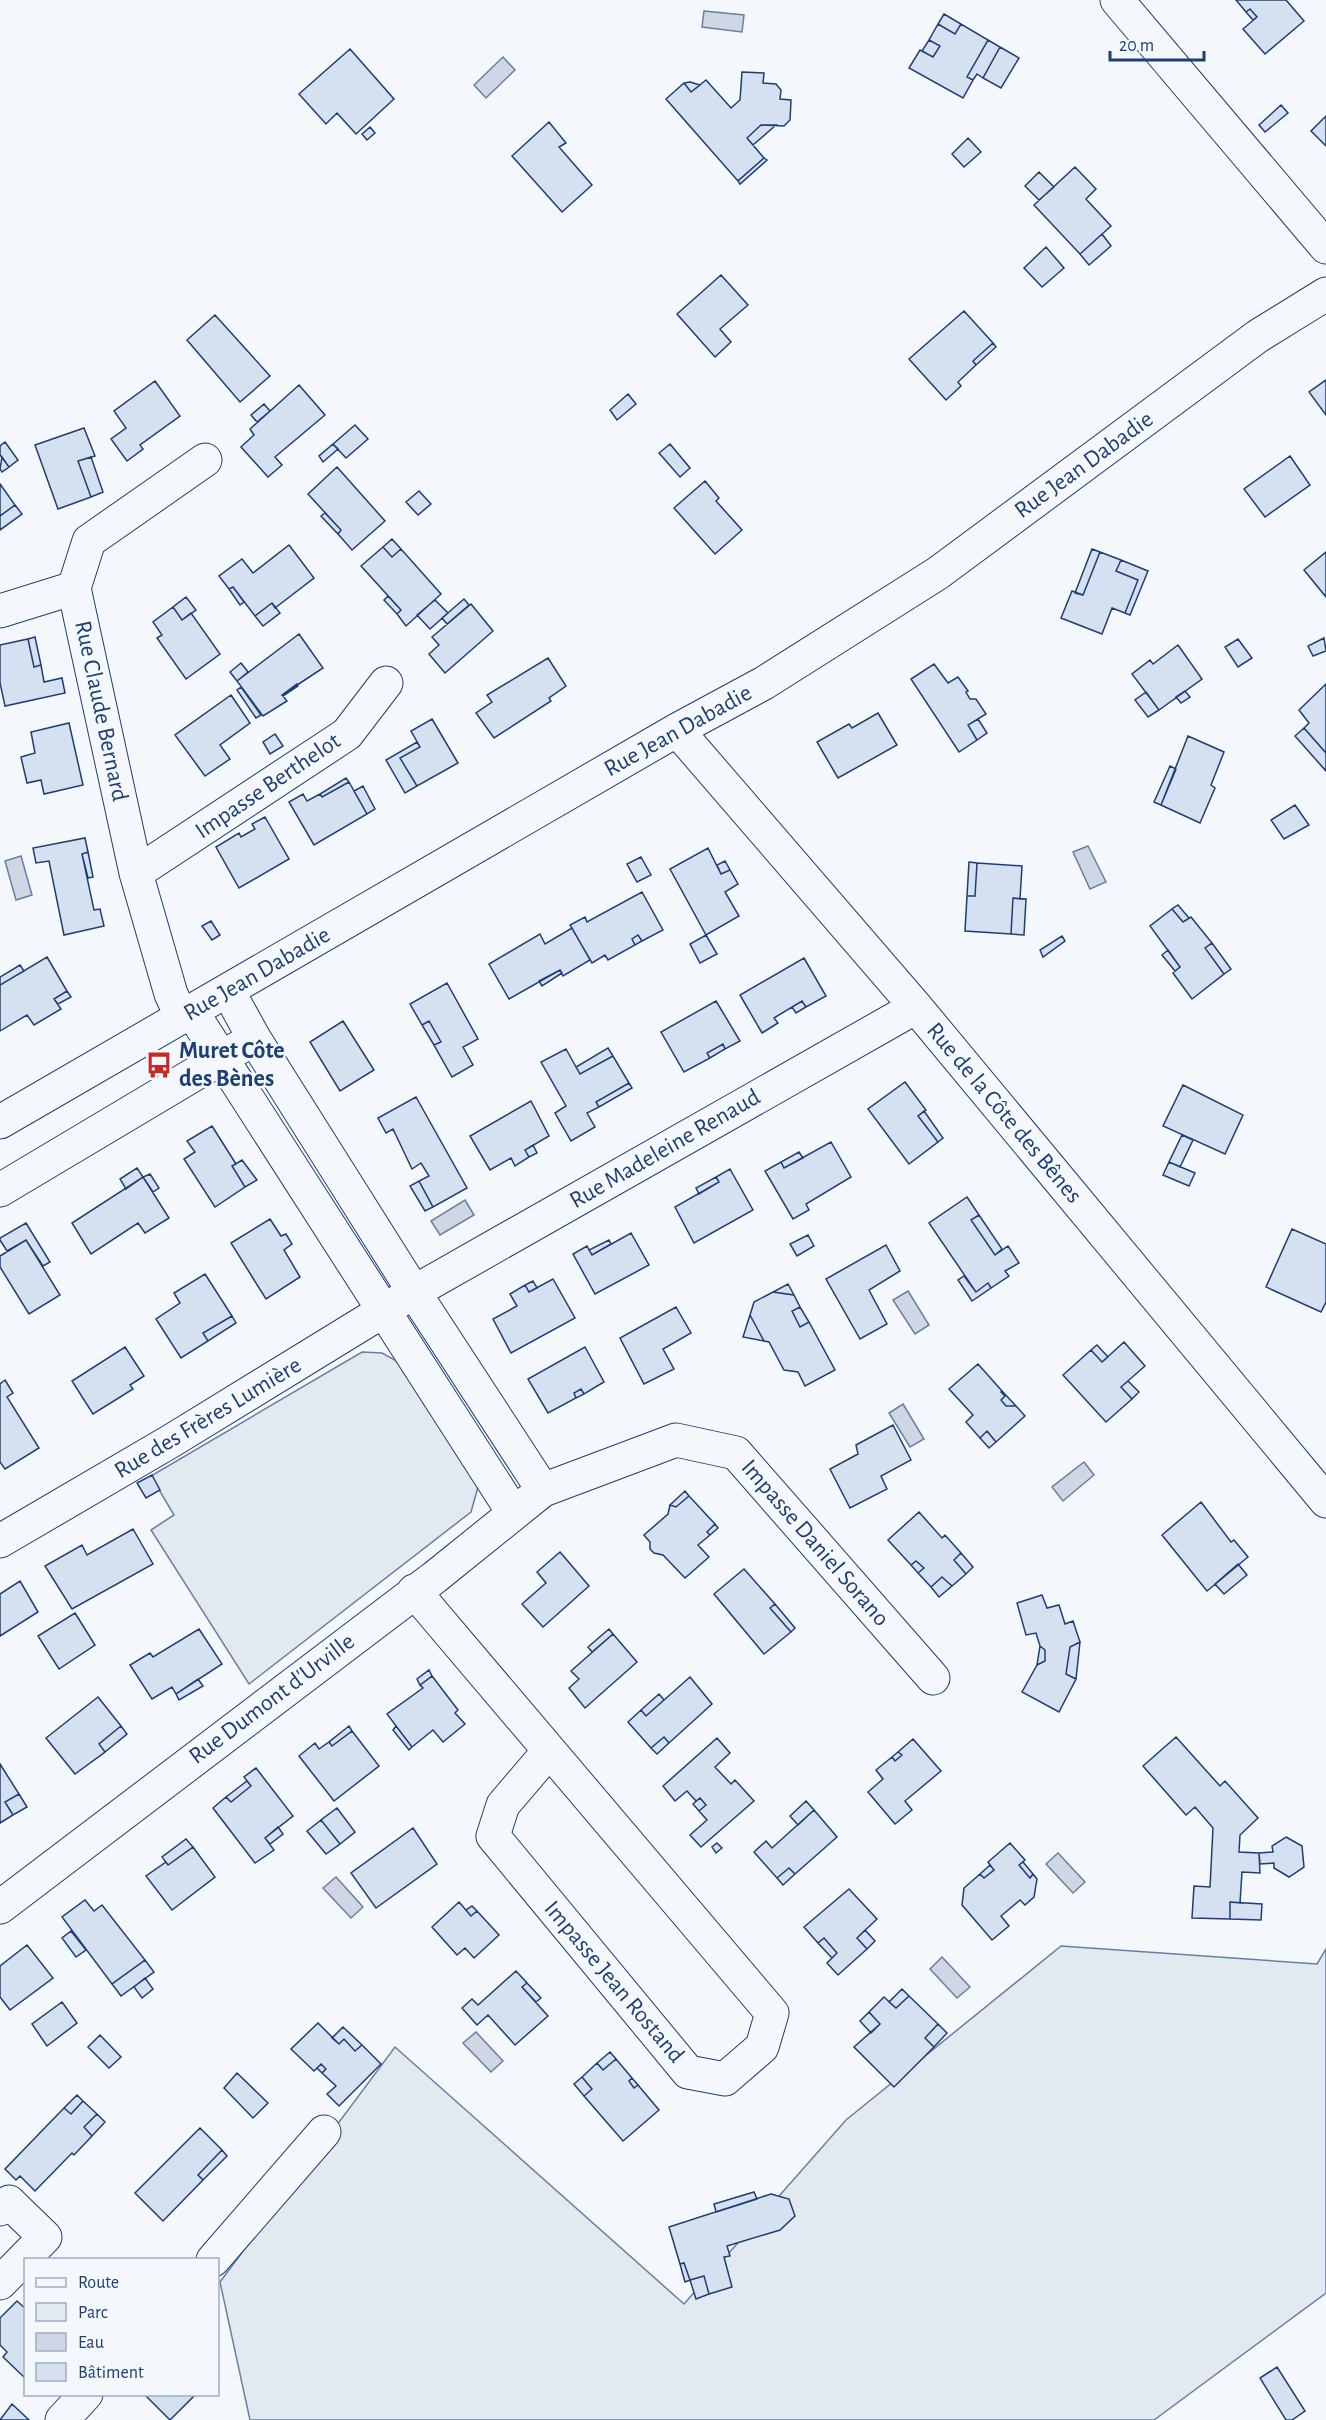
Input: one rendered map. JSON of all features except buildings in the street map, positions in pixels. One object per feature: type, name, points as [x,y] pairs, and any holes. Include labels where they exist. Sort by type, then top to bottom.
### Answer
[{"type":"street","points":[[1117,0],[1326,247]]},
{"type":"street","name":"Rue Jean Dabadie","points":[[0,1122],[677,730],[764,682],[938,573],[1258,336],[1326,294]]},
{"type":"street","name":"Rue Claude Bernard","points":[[205,460],[89,542],[74,588],[136,873],[171,994],[223,1059],[513,1512]]},
{"type":"street","points":[[0,610],[74,588]]},
{"type":"street","name":"Impasse Berthelot","points":[[136,873],[346,734],[386,683]]},
{"type":"street","name":"Rue de la Côte des Bênes","points":[[677,730],[916,1006],[1326,1501]]},
{"type":"street","points":[[228,991],[254,1038],[414,1292],[543,1490]]},
{"type":"street","name":"Rue Madeleine Renaud","points":[[414,1292],[916,1006]]},
{"type":"street","points":[[0,1190],[223,1059],[254,1038]]},
{"type":"street","name":"Rue des Frères Lumière","points":[[0,1541],[171,1442],[414,1292]]},
{"type":"street","name":"Impasse Daniel Sorano","points":[[543,1490],[676,1440],[736,1453],[933,1678]]},
{"type":"street","name":"Rue Dumont d'Urville","points":[[0,1907],[543,1490]]},
{"type":"street","name":"Impasse Jean Rostand","points":[[414,1591],[772,2013],[762,2047],[725,2079],[688,2072],[493,1836],[503,1805],[549,1751]]},
{"type":"street","points":[[214,2258],[324,2132]]},
{"type":"street","points":[[0,2209],[9,2202],[45,2237],[24,2258]]},
{"type":"street","points":[[0,2283],[24,2258]]},
{"type":"street","points":[[62,2420],[84,2396]]},
{"type":"green space","points":[[362,1352],[382,1353],[404,1365],[478,1487],[471,1512],[249,1684],[151,1530],[174,1515],[151,1476]]},
{"type":"green space","points":[[1061,1946],[1317,1964],[1326,1949],[1326,2293],[1154,2420],[250,2420],[220,2282],[395,2047],[684,2304],[846,2120]]},
{"type":"water","points":[[704,11],[744,15],[742,32],[702,27]]},
{"type":"water","points":[[503,57],[515,70],[486,98],[474,85]]},
{"type":"water","points":[[1088,846],[1106,882],[1090,889],[1073,852]]},
{"type":"water","points":[[21,856],[32,895],[16,900],[5,861]]},
{"type":"water","points":[[465,1200],[474,1215],[440,1235],[431,1221]]},
{"type":"water","points":[[908,1291],[929,1325],[915,1334],[893,1300]]},
{"type":"water","points":[[903,1404],[924,1439],[910,1447],[889,1413]]},
{"type":"water","points":[[1084,1462],[1094,1475],[1063,1501],[1052,1487]]},
{"type":"water","points":[[1058,1853],[1085,1882],[1073,1893],[1046,1864]]},
{"type":"water","points":[[336,1877],[363,1907],[351,1918],[323,1888]]},
{"type":"water","points":[[942,1957],[970,1987],[957,1998],[930,1969]]},
{"type":"water","points":[[476,2032],[503,2061],[491,2072],[463,2043]]},
{"type":"place","name":"Muret Côte des Bènes","points":[[159,1065]]}]
